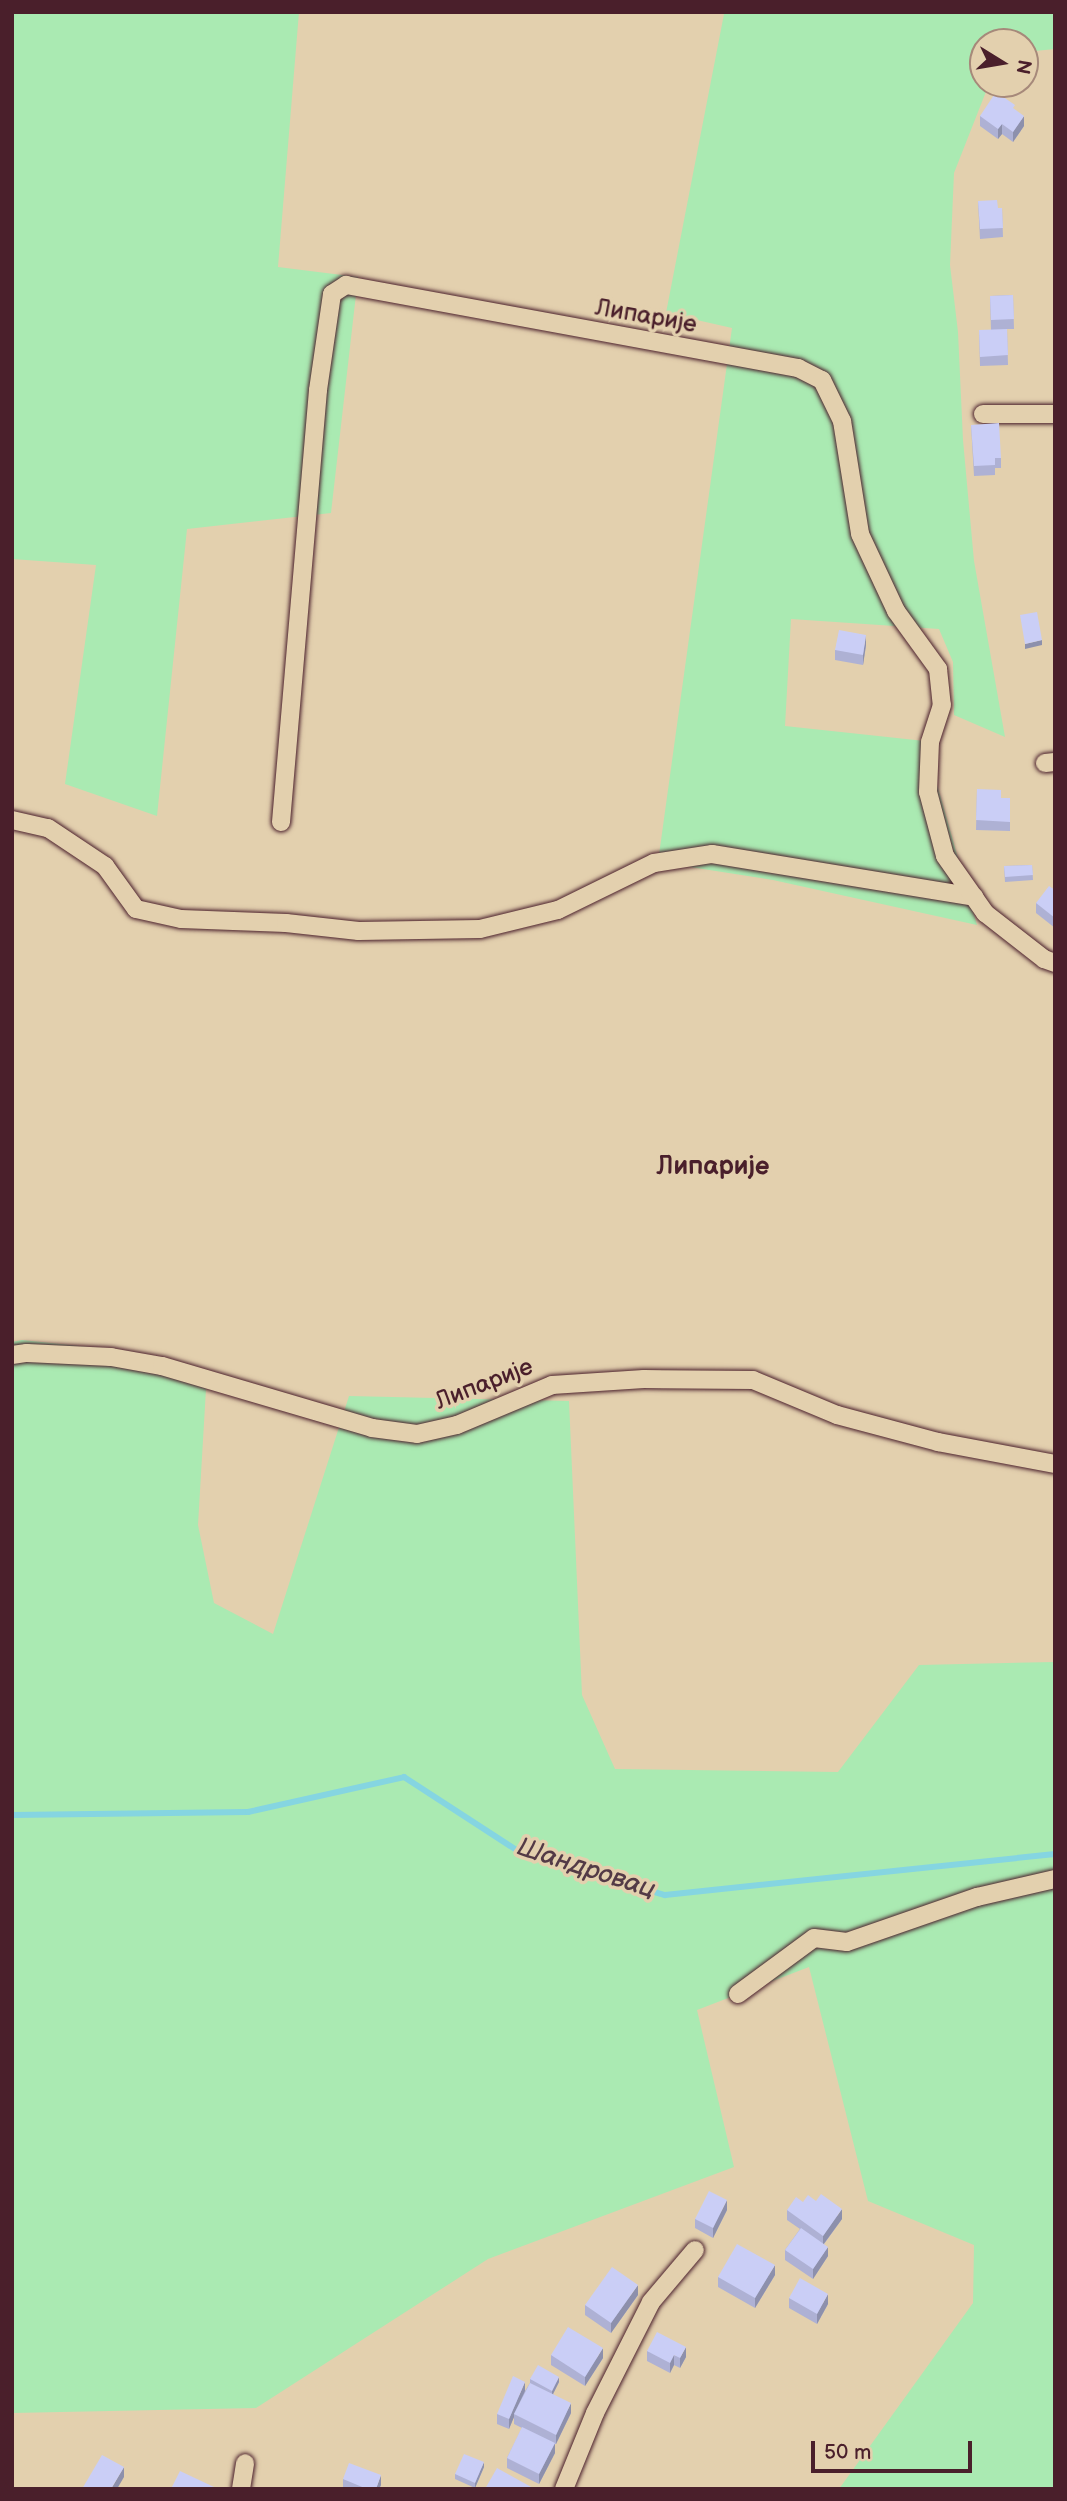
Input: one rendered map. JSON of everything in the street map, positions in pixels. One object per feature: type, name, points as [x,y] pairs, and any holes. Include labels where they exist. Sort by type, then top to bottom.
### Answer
[{"type":"street","name":"Липарије","points":[[281,822],[318,390],[331,294],[346,285],[798,368],[822,380],[842,421],[860,534],[897,611],[938,669],[942,705],[930,742],[928,792],[945,856],[985,912],[1044,959],[1055,963]]},
{"type":"street","points":[[984,414],[1055,414]]},
{"type":"street","points":[[12,820],[48,828],[105,866],[136,909],[181,919],[286,923],[359,930],[480,929],[558,909],[654,863],[712,853],[974,897]]},
{"type":"street","name":"Липарије","points":[[12,1355],[27,1353],[111,1357],[162,1366],[372,1428],[417,1434],[457,1425],[552,1385],[644,1379],[754,1380],[837,1415],[938,1443],[1055,1464]]},
{"type":"street","points":[[738,1994],[814,1938],[847,1941],[977,1897],[1055,1879]]},
{"type":"street","points":[[564,2489],[595,2413],[651,2302],[695,2250]]},
{"type":"street","points":[[241,2489],[244,2463]]},
{"type":"green space","points":[[12,12],[299,12],[278,267],[358,277],[331,513],[187,529],[157,816],[65,784],[96,565],[12,559]]},
{"type":"green space","points":[[721,12],[1055,12],[1055,49],[1039,51],[1039,28],[969,28],[969,98],[983,98],[954,173],[950,265],[958,332],[963,440],[974,561],[1005,737],[954,715],[953,662],[939,629],[791,619],[785,726],[934,742],[933,770],[977,925],[773,880],[658,862],[732,328],[666,313],[724,14]]},
{"type":"green space","points":[[22,1340],[128,1351],[207,1372],[198,1525],[214,1603],[273,1634],[349,1396],[569,1401],[582,1695],[615,1769],[838,1772],[919,1665],[1055,1662],[1055,2489],[839,2489],[973,2303],[974,2245],[868,2201],[809,1967],[697,2010],[734,2167],[488,2259],[256,2408],[12,2413],[12,1342]]},
{"type":"building","points":[[992,98],[1005,98],[1024,116],[1013,132],[1002,124],[998,129],[980,116]]},
{"type":"building","points":[[997,200],[998,208],[1002,208],[1003,228],[980,229],[978,201]]},
{"type":"building","points":[[1013,295],[1014,319],[991,320],[990,296]]},
{"type":"building","points":[[1007,329],[1008,355],[980,357],[979,330]]},
{"type":"building","points":[[999,423],[1001,458],[995,458],[995,465],[974,466],[971,425]]},
{"type":"building","points":[[1037,612],[1042,640],[1025,644],[1020,615]]},
{"type":"building","points":[[839,630],[866,635],[863,655],[835,650]]},
{"type":"building","points":[[977,789],[1001,790],[1001,798],[1010,798],[1010,822],[976,820]]},
{"type":"building","points":[[1032,865],[1033,875],[1005,877],[1004,866]]},
{"type":"building","points":[[1049,886],[1055,890],[1055,918],[1036,903]]},
{"type":"building","points":[[709,2191],[727,2200],[713,2228],[695,2219]]},
{"type":"building","points":[[821,2194],[842,2209],[823,2236],[787,2210],[796,2197],[803,2202],[808,2195],[816,2201]]},
{"type":"building","points":[[801,2228],[828,2247],[813,2269],[785,2250]]},
{"type":"building","points":[[737,2244],[775,2265],[755,2298],[718,2277]]},
{"type":"building","points":[[612,2267],[638,2285],[611,2323],[585,2305]]},
{"type":"building","points":[[800,2278],[828,2294],[817,2314],[789,2298]]},
{"type":"building","points":[[568,2327],[603,2348],[585,2377],[551,2355]]},
{"type":"building","points":[[657,2332],[686,2347],[680,2358],[674,2355],[670,2363],[647,2351]]},
{"type":"building","points":[[538,2365],[559,2377],[552,2391],[530,2379]]},
{"type":"building","points":[[513,2376],[525,2382],[509,2419],[497,2414]]},
{"type":"building","points":[[530,2383],[571,2403],[556,2435],[514,2414]]},
{"type":"building","points":[[522,2427],[555,2443],[539,2474],[507,2458]]},
{"type":"building","points":[[464,2454],[484,2462],[475,2483],[455,2474]]},
{"type":"building","points":[[102,2455],[124,2467],[111,2489],[82,2489]]},
{"type":"building","points":[[349,2463],[381,2475],[376,2489],[367,2489],[343,2479]]},
{"type":"building","points":[[497,2468],[533,2488],[485,2489]]},
{"type":"building","points":[[180,2471],[214,2487],[213,2489],[171,2489]]},
{"type":"waterway","name":"Шандровац","points":[[12,1815],[248,1812],[404,1777],[521,1853],[665,1895],[1055,1854]]},
{"type":"district","name":"Липарије","points":[[713,1167]]}]
